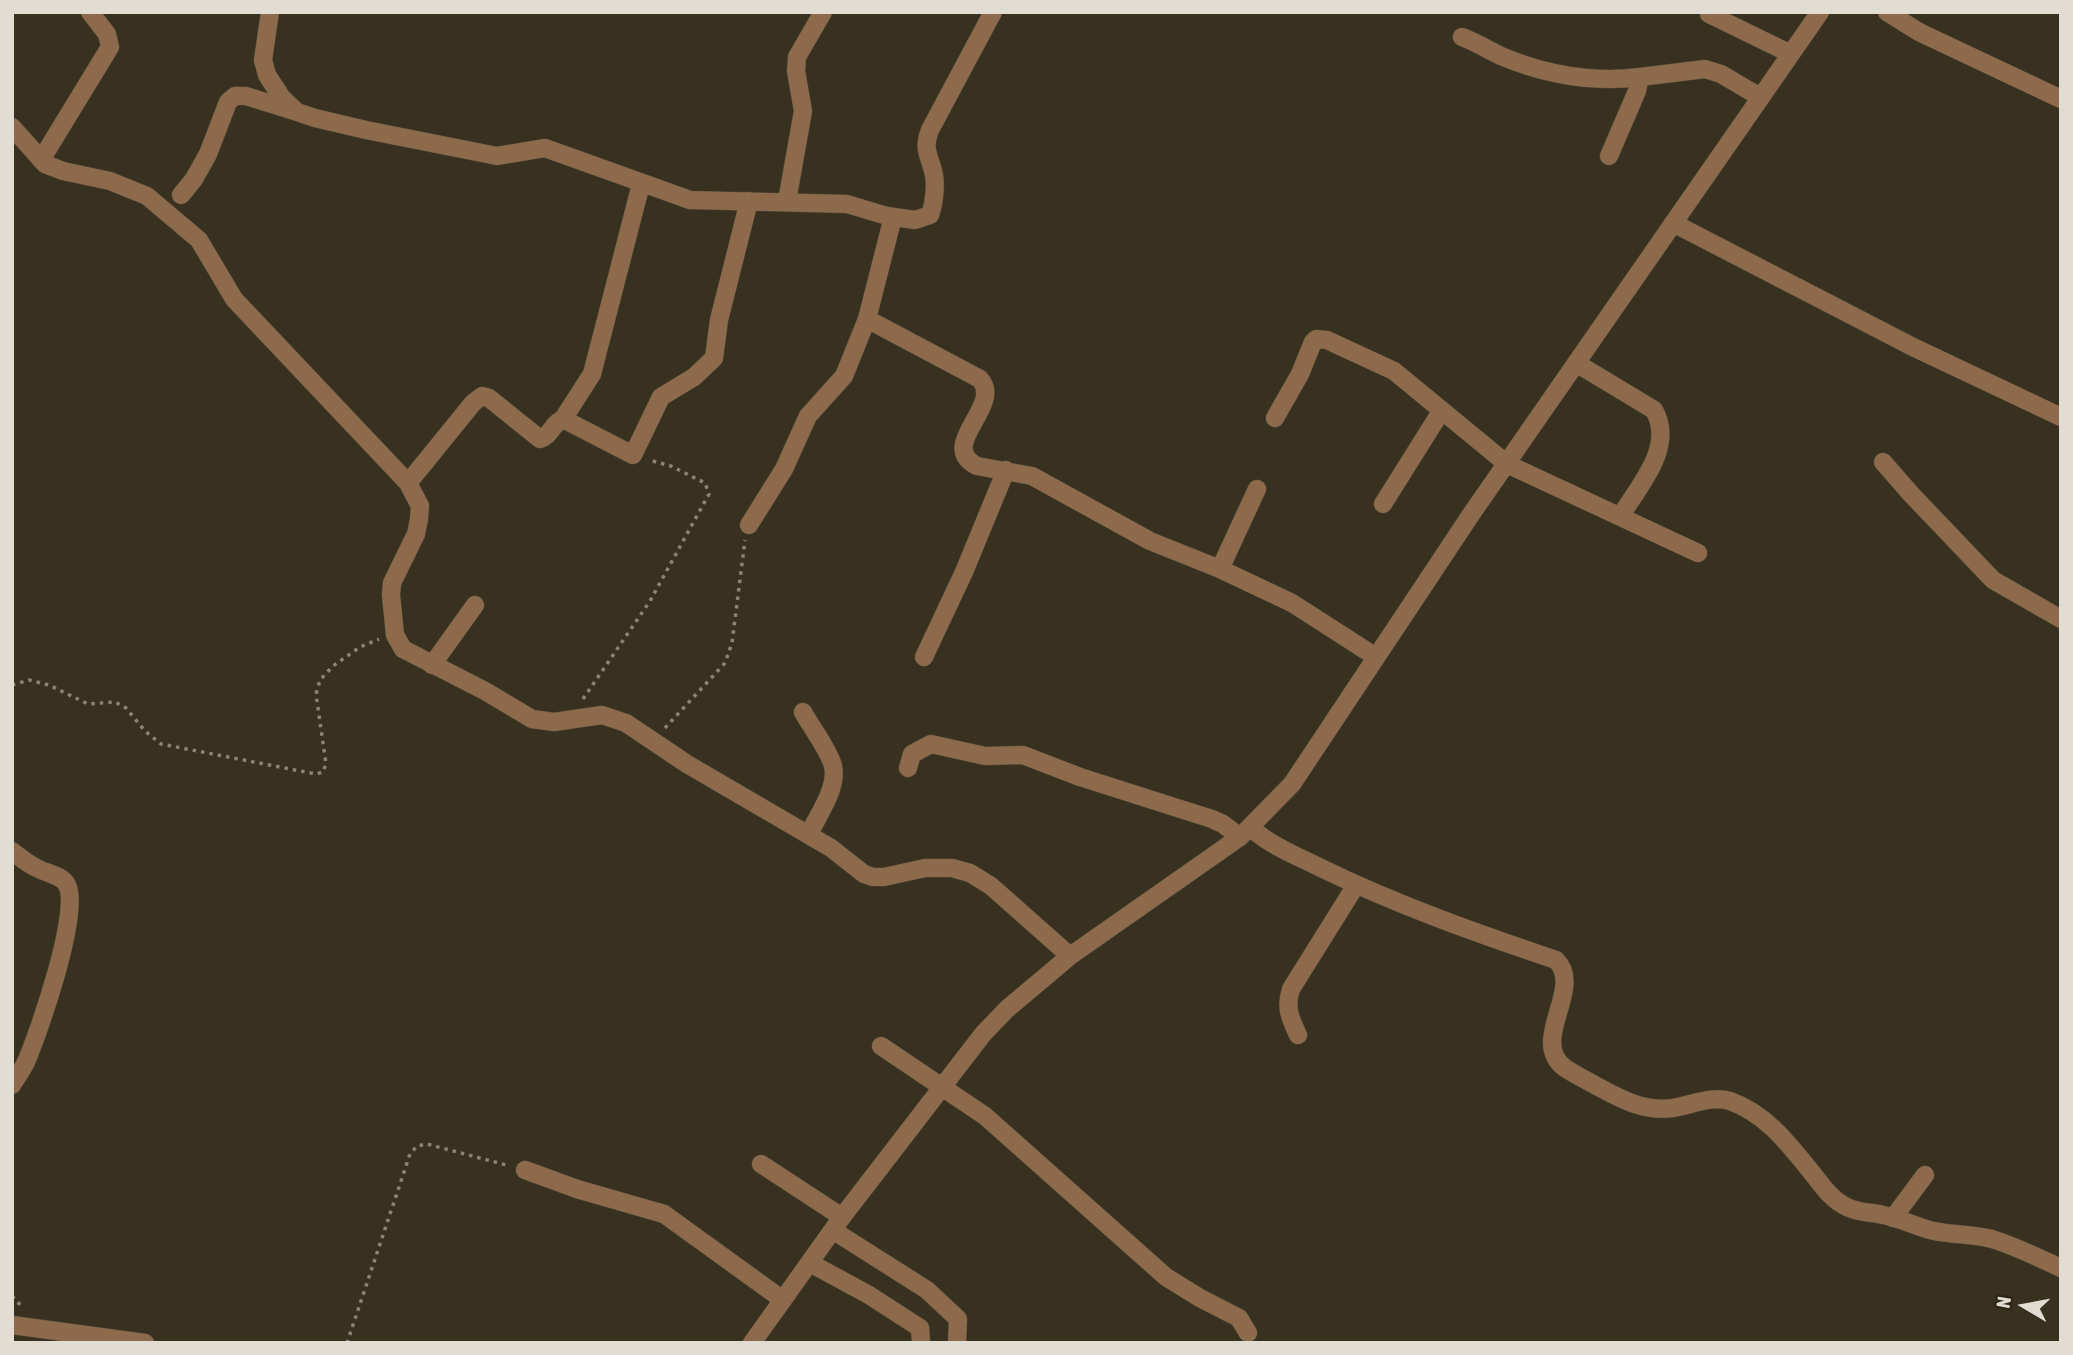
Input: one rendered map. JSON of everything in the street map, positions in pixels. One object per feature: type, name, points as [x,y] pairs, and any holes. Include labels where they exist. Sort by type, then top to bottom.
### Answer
[{"type":"street","points":[[41,160],[110,47],[107,34],[90,12]]},
{"type":"street","points":[[270,12],[263,60],[265,68],[278,92],[298,112]]},
{"type":"street","points":[[787,201],[803,111],[796,71],[797,57],[823,12]]},
{"type":"street","points":[[181,195],[201,167],[225,109],[235,96],[246,96],[366,130],[497,156],[545,148],[690,200],[847,204],[915,220],[930,215],[934,176],[926,152],[926,141],[993,12]]},
{"type":"street","points":[[752,1343],[942,1087],[983,1034],[1007,1009],[1070,956],[1245,833],[1292,785],[1507,464],[1820,12]]},
{"type":"street","points":[[1886,12],[1919,32],[2061,99]]},
{"type":"street","points":[[1709,15],[1791,54]]},
{"type":"street","points":[[1462,37],[1499,55],[1543,71],[1612,81],[1705,69],[1721,74],[1760,97]]},
{"type":"street","points":[[1609,156],[1640,78]]},
{"type":"street","points":[[12,127],[41,160],[54,168],[110,181],[147,196],[199,240],[234,299],[408,483],[420,506],[419,519],[416,534],[392,583],[395,635],[403,649],[485,691],[532,719],[543,722],[602,715],[626,723],[687,764],[809,834],[864,874],[884,877],[925,868],[951,868],[970,873],[991,886],[1070,956]]},
{"type":"street","points":[[408,483],[473,403],[482,396],[489,398],[540,439],[548,435],[556,422],[563,419],[592,374],[642,184]]},
{"type":"street","points":[[563,419],[633,455],[661,397],[686,383],[714,358],[719,320],[748,201]]},
{"type":"street","points":[[749,525],[784,469],[808,416],[844,376],[867,319],[894,217]]},
{"type":"street","points":[[1674,223],[1913,347],[2061,417]]},
{"type":"street","points":[[867,319],[985,384],[986,397],[965,438],[965,455],[970,462],[977,466],[1032,477],[1150,541],[1220,569],[1292,603],[1376,657]]},
{"type":"street","points":[[1275,418],[1300,373],[1313,342],[1321,338],[1381,364],[1507,464],[1698,553]]},
{"type":"street","points":[[1576,363],[1654,410],[1661,422],[1661,443],[1655,460],[1621,516]]},
{"type":"street","points":[[1383,504],[1442,411]]},
{"type":"street","points":[[1884,462],[1911,495],[1993,580],[2061,619]]},
{"type":"street","points":[[924,657],[964,572],[1006,470]]},
{"type":"street","points":[[1220,569],[1257,489]]},
{"type":"street","points":[[432,665],[475,605]]},
{"type":"street","points":[[803,712],[833,764],[834,775],[832,787],[809,834]]},
{"type":"street","points":[[908,768],[912,754],[931,744],[985,756],[1023,755],[1080,777],[1212,819],[1270,843],[1356,885],[1464,929],[1556,960],[1561,964],[1565,982],[1552,1040],[1553,1051],[1564,1068],[1624,1101],[1640,1106],[1671,1108],[1712,1099],[1728,1100],[1767,1122],[1831,1197],[1848,1208],[1937,1232],[1991,1239],[2061,1268]]},
{"type":"street","points":[[12,851],[65,882],[68,886],[69,919],[63,951],[30,1050],[12,1085]]},
{"type":"street","points":[[1298,1035],[1288,1013],[1287,1001],[1291,989],[1356,885]]},
{"type":"street","points":[[881,1046],[985,1116],[1166,1277],[1239,1318],[1248,1333]]},
{"type":"street","points":[[761,1164],[927,1290],[958,1319],[957,1343]]},
{"type":"street","points":[[525,1170],[577,1189],[664,1214],[783,1300]]},
{"type":"street","points":[[1893,1218],[1925,1175]]},
{"type":"street","points":[[810,1263],[869,1295],[920,1328],[920,1343]]},
{"type":"street","points":[[12,1325],[145,1343]]},
{"type":"path","points":[[568,720],[650,601],[709,494],[705,483],[671,466],[633,455]]},
{"type":"path","points":[[653,742],[725,663],[729,655],[749,525]]},
{"type":"path","points":[[12,685],[29,680],[49,685],[88,704],[114,702],[126,708],[145,731],[161,744],[316,774],[323,772],[326,764],[316,694],[320,680],[333,666],[360,647],[372,640],[395,635]]},
{"type":"path","points":[[347,1343],[404,1168],[417,1146],[427,1144],[525,1170]]}]
